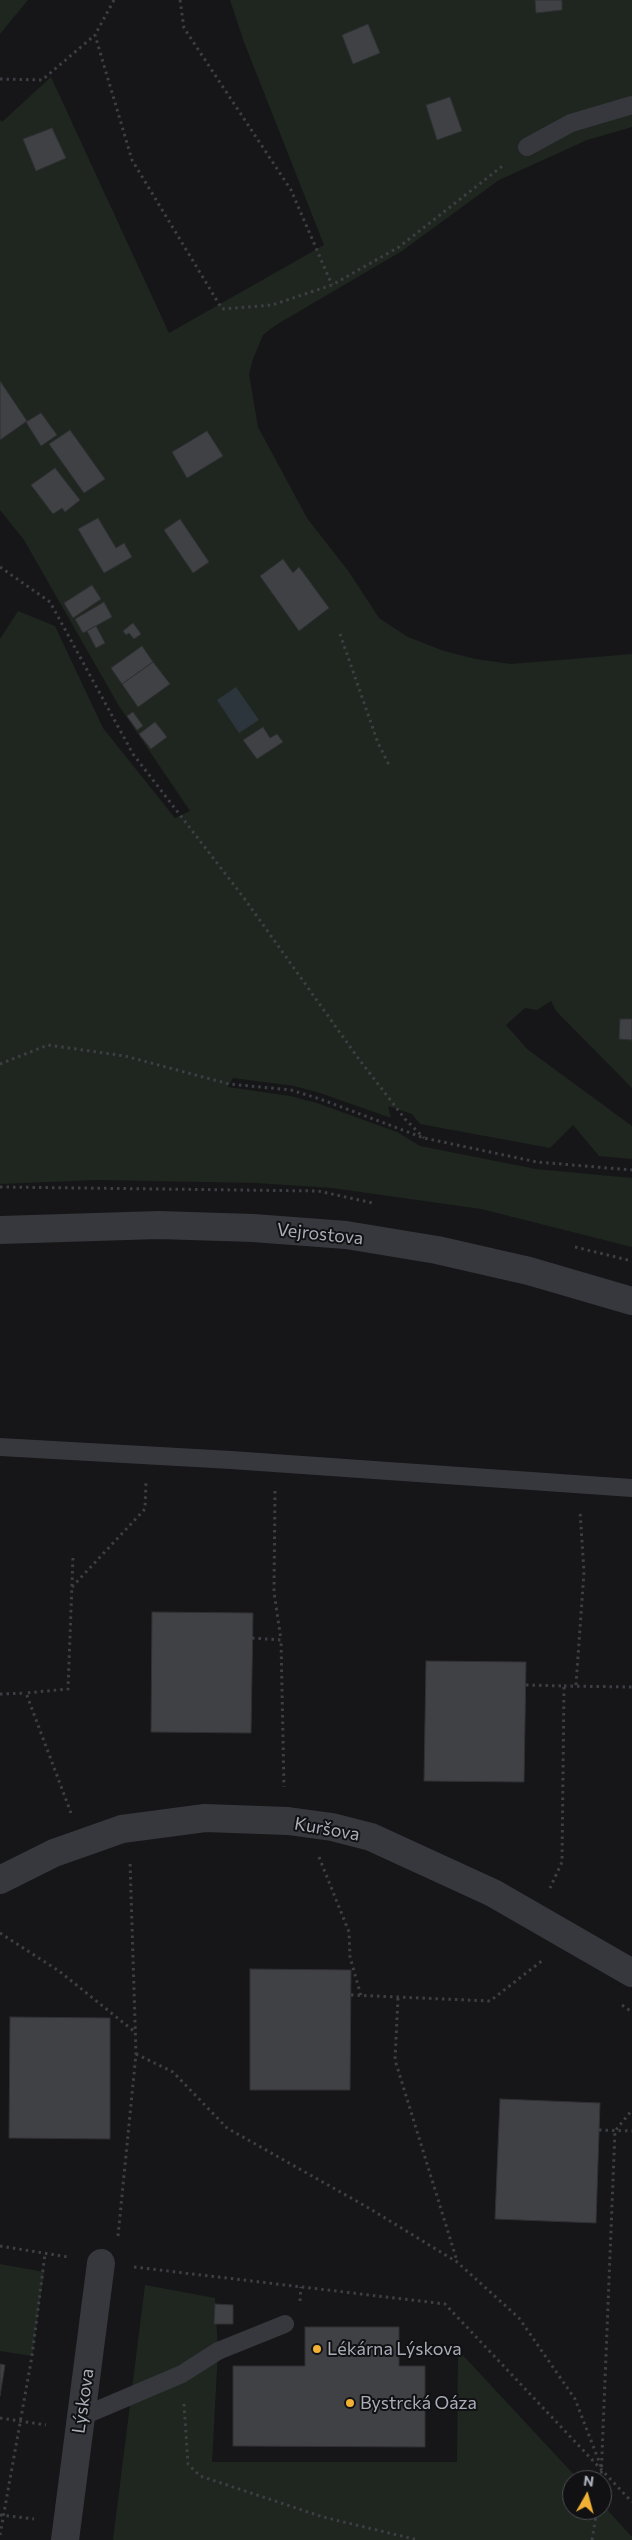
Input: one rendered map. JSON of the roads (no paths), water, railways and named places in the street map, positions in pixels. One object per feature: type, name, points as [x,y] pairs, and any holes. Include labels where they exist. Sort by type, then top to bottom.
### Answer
[{"type":"street","name":"Vejrostova","points":[[0,1230],[160,1225],[252,1228],[346,1235],[438,1250],[510,1266],[632,1301]]},
{"type":"street","name":"Kuršova","points":[[0,1880],[54,1853],[122,1829],[205,1818],[288,1821],[332,1827],[370,1837],[493,1893],[632,1973]]},
{"type":"street","name":"Lýskova","points":[[65,2540],[80,2423],[108,2264]]},
{"type":"lane","points":[[528,147],[571,123],[632,105]]},
{"type":"lane","points":[[0,1447],[275,1463],[632,1488]]},
{"type":"lane","points":[[80,2423],[182,2374],[218,2351],[286,2324]]},
{"type":"place","name":"Lékárna Lýskova","points":[[317,2349]]},
{"type":"place","name":"Bystrcká Oáza","points":[[350,2403]]}]
